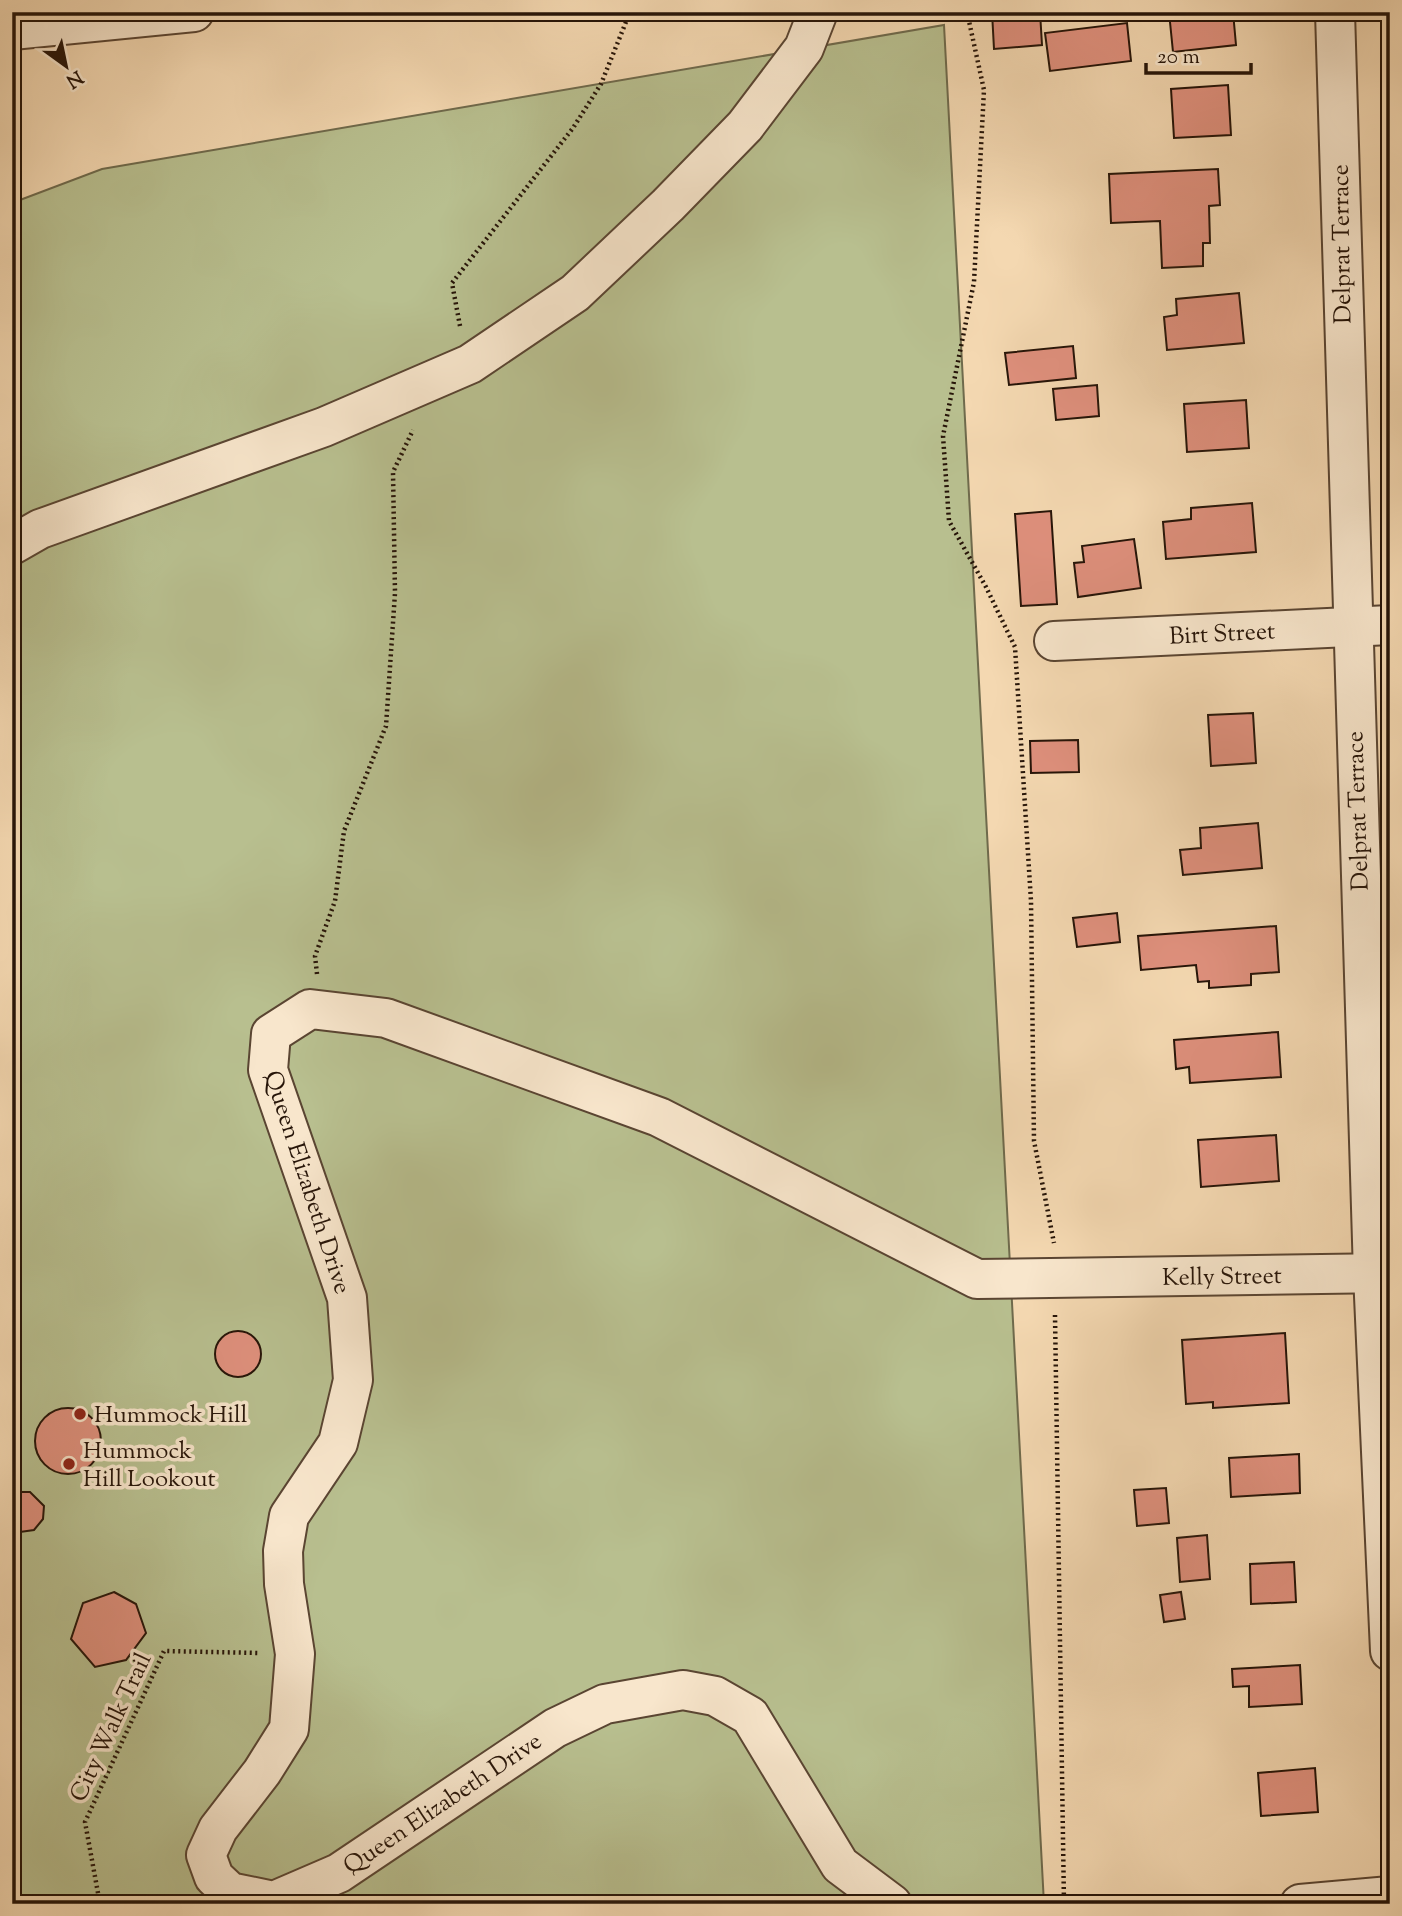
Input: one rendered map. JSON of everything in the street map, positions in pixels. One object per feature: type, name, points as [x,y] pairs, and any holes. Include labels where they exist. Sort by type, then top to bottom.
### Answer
[{"type":"street","points":[[12,30],[194,12]]},
{"type":"street","points":[[12,545],[40,529],[287,441],[470,364],[575,293],[745,126],[804,48],[818,12]]},
{"type":"street","name":"Delprat Terrace","points":[[1335,12],[1351,627],[1381,1273],[1390,1651]]},
{"type":"street","name":"Birt Street","points":[[1054,641],[1390,625]]},
{"type":"street","name":"Queen Elizabeth Drive","points":[[892,1904],[840,1865],[794,1794],[750,1716],[715,1696],[683,1690],[605,1704],[555,1728],[339,1873],[274,1901],[230,1892],[214,1877],[206,1854],[218,1829],[262,1772],[289,1729],[295,1654],[284,1584],[284,1551],[289,1516],[338,1443],[353,1380],[347,1298],[268,1070],[271,1034],[310,1009],[386,1018],[659,1117],[977,1279],[1054,1278]]},
{"type":"street","name":"Kelly Street","points":[[1054,1278],[1381,1273]]},
{"type":"street","points":[[1300,1904],[1390,1896]]},
{"type":"path","points":[[321,1010],[315,956],[335,901],[344,831],[386,726],[395,593],[393,472],[462,322],[452,283],[573,128],[601,84],[630,12]]},
{"type":"path","points":[[967,12],[984,90],[974,282],[943,436],[949,521],[986,587],[1015,647],[1031,901],[1034,1141],[1054,1234],[1064,1904]]},
{"type":"path","name":"City Walk Trail","points":[[100,1904],[85,1822],[164,1651],[295,1654]]},
{"type":"green space","points":[[944,25],[1044,1904],[12,1904],[12,203],[102,169]]},
{"type":"building","points":[[992,12],[1040,12],[1042,45],[994,49]]},
{"type":"building","points":[[1169,12],[1233,12],[1236,45],[1173,52]]},
{"type":"building","points":[[1127,23],[1131,61],[1050,71],[1045,33]]},
{"type":"building","points":[[1228,85],[1231,135],[1174,138],[1171,89]]},
{"type":"building","points":[[1218,169],[1220,205],[1209,206],[1210,243],[1203,243],[1203,266],[1162,268],[1160,221],[1111,223],[1109,174]]},
{"type":"building","points":[[1239,293],[1244,343],[1167,350],[1164,317],[1177,315],[1176,299]]},
{"type":"building","points":[[1073,346],[1076,378],[1009,385],[1005,353]]},
{"type":"building","points":[[1097,385],[1099,416],[1056,420],[1053,389]]},
{"type":"building","points":[[1246,400],[1249,448],[1187,452],[1184,404]]},
{"type":"building","points":[[1252,503],[1256,552],[1166,559],[1163,522],[1191,519],[1191,508]]},
{"type":"building","points":[[1051,511],[1057,604],[1021,606],[1015,514]]},
{"type":"building","points":[[1134,539],[1141,588],[1078,597],[1074,563],[1084,562],[1082,546]]},
{"type":"building","points":[[1253,713],[1256,763],[1211,766],[1208,715]]},
{"type":"building","points":[[1078,740],[1079,772],[1031,773],[1030,741]]},
{"type":"building","points":[[1258,823],[1262,868],[1183,875],[1180,850],[1201,848],[1200,828]]},
{"type":"building","points":[[1117,913],[1120,942],[1077,947],[1073,918]]},
{"type":"building","points":[[1276,926],[1279,972],[1251,974],[1251,985],[1209,988],[1209,981],[1198,982],[1196,965],[1141,970],[1138,936]]},
{"type":"building","points":[[1278,1032],[1281,1077],[1190,1083],[1189,1067],[1176,1069],[1174,1040]]},
{"type":"building","points":[[1276,1135],[1279,1181],[1201,1187],[1198,1140]]},
{"type":"building","points":[[238,1331],[254,1338],[261,1354],[254,1370],[238,1377],[222,1370],[215,1354],[222,1338]]},
{"type":"building","points":[[1285,1333],[1289,1403],[1213,1408],[1213,1402],[1186,1404],[1182,1340]]},
{"type":"building","points":[[68,1408],[81,1411],[91,1418],[98,1428],[101,1441],[98,1454],[91,1464],[81,1471],[68,1474],[55,1471],[45,1464],[38,1454],[35,1441],[38,1428],[45,1418],[55,1411]]},
{"type":"building","points":[[1299,1454],[1300,1493],[1231,1497],[1229,1458]]},
{"type":"building","points":[[1166,1488],[1169,1523],[1137,1526],[1134,1490]]},
{"type":"building","points":[[30,1492],[44,1506],[43,1519],[34,1530],[20,1532],[12,1529],[12,1494]]},
{"type":"building","points":[[1207,1535],[1210,1579],[1180,1582],[1177,1538]]},
{"type":"building","points":[[1294,1562],[1296,1602],[1251,1604],[1250,1564]]},
{"type":"building","points":[[114,1592],[136,1604],[146,1633],[126,1660],[95,1667],[71,1639],[83,1603]]},
{"type":"building","points":[[1181,1592],[1185,1619],[1164,1622],[1160,1595]]},
{"type":"building","points":[[1300,1665],[1302,1704],[1249,1707],[1249,1686],[1233,1687],[1232,1669]]},
{"type":"building","points":[[1315,1768],[1318,1812],[1261,1816],[1258,1773]]},
{"type":"place","name":"Hummock Hill","points":[[80,1414]]},
{"type":"place","name":"Hummock Hill Lookout","points":[[69,1464]]}]
